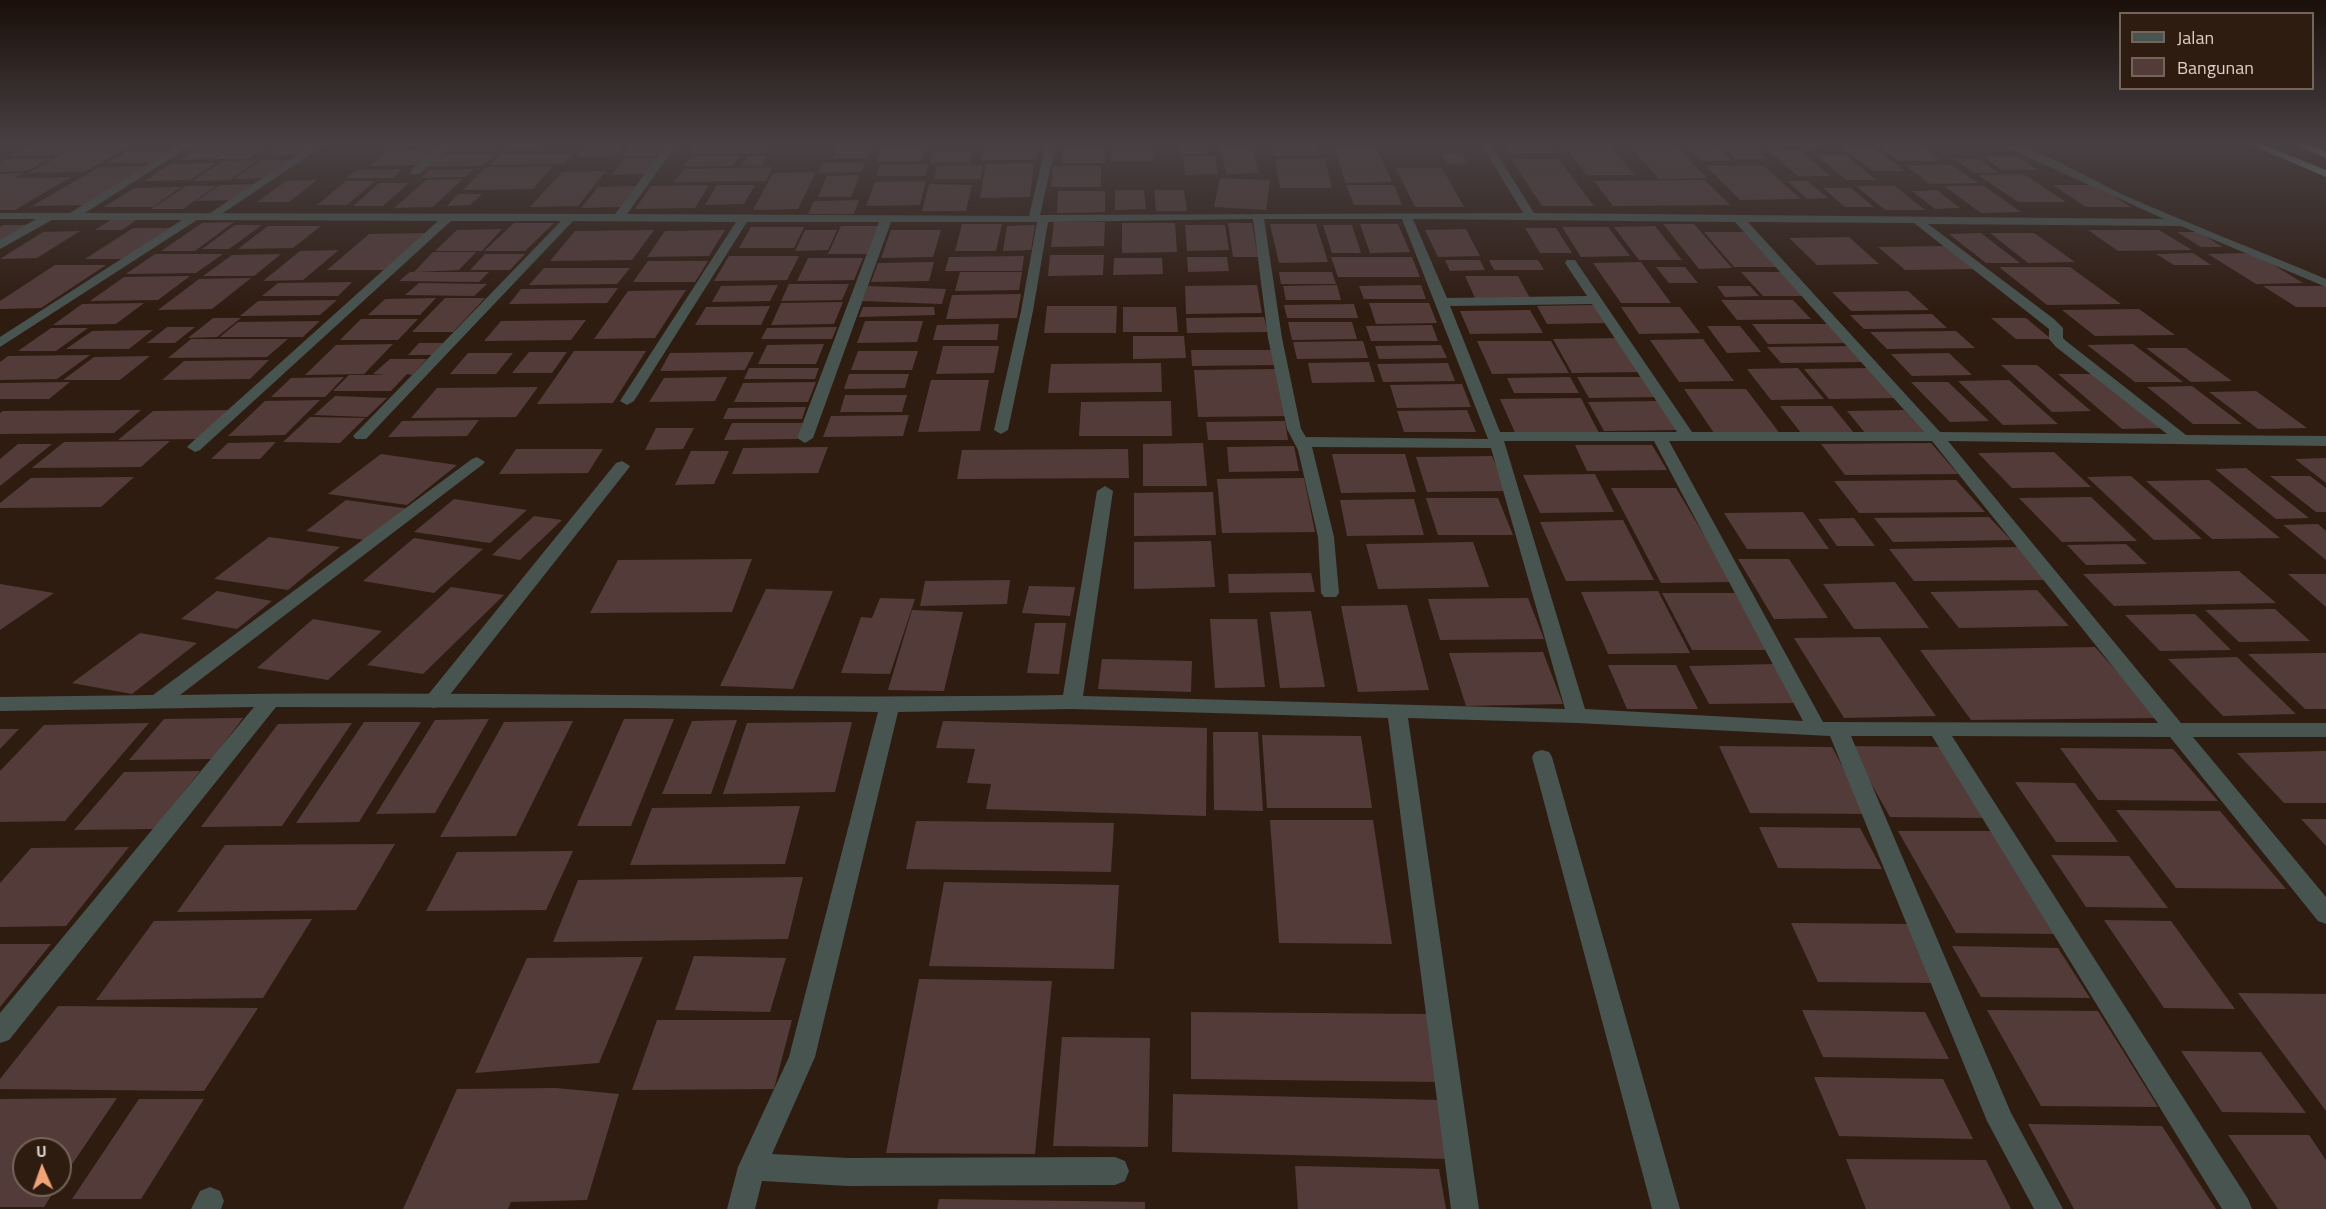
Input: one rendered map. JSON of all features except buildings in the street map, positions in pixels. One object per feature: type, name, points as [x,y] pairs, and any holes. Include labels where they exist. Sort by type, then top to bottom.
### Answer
[{"type":"street","points":[[73,216],[98,200]]},
{"type":"street","points":[[213,215],[235,200]]},
{"type":"street","points":[[619,217],[631,200]]},
{"type":"street","points":[[1001,430],[1027,311],[1042,200]]},
{"type":"street","points":[[1521,200],[1531,216]]},
{"type":"street","points":[[2132,200],[2326,283]]},
{"type":"street","points":[[0,244],[52,215]]},
{"type":"street","points":[[0,343],[197,215]]},
{"type":"street","points":[[0,216],[1039,219],[1531,216],[2183,223]]},
{"type":"street","points":[[195,447],[450,216]]},
{"type":"street","points":[[1258,216],[1275,338],[1294,429],[1306,450],[1326,537],[1330,593]]},
{"type":"street","points":[[1406,216],[1442,302],[1495,441],[1577,716]]},
{"type":"street","points":[[361,436],[571,217]]},
{"type":"street","points":[[627,401],[744,218]]},
{"type":"street","points":[[1738,218],[1936,436],[2326,914]]},
{"type":"street","points":[[805,438],[886,219]]},
{"type":"street","points":[[1915,219],[2049,322],[2056,328],[2056,339],[2061,344],[2182,439]]},
{"type":"street","points":[[1571,263],[1688,437]]},
{"type":"street","points":[[1442,302],[1596,300]]},
{"type":"street","points":[[1302,442],[1936,436],[2326,441]]},
{"type":"street","points":[[1659,437],[1735,581],[1828,730],[2001,1121],[2049,1209]]},
{"type":"street","points":[[159,700],[477,462]]},
{"type":"street","points":[[434,701],[622,466]]},
{"type":"street","points":[[1072,702],[1105,491]]},
{"type":"street","points":[[0,704],[159,700],[639,701],[890,705],[1072,702],[1577,716],[1828,730],[2326,730]]},
{"type":"street","points":[[0,1032],[271,700]]},
{"type":"street","points":[[741,1209],[752,1167],[802,1057],[890,705]]},
{"type":"street","points":[[1396,711],[1465,1209]]},
{"type":"street","points":[[1938,730],[2238,1209]]},
{"type":"street","points":[[1542,757],[1666,1209]]},
{"type":"street","points":[[752,1167],[848,1172],[1114,1172]]}]
